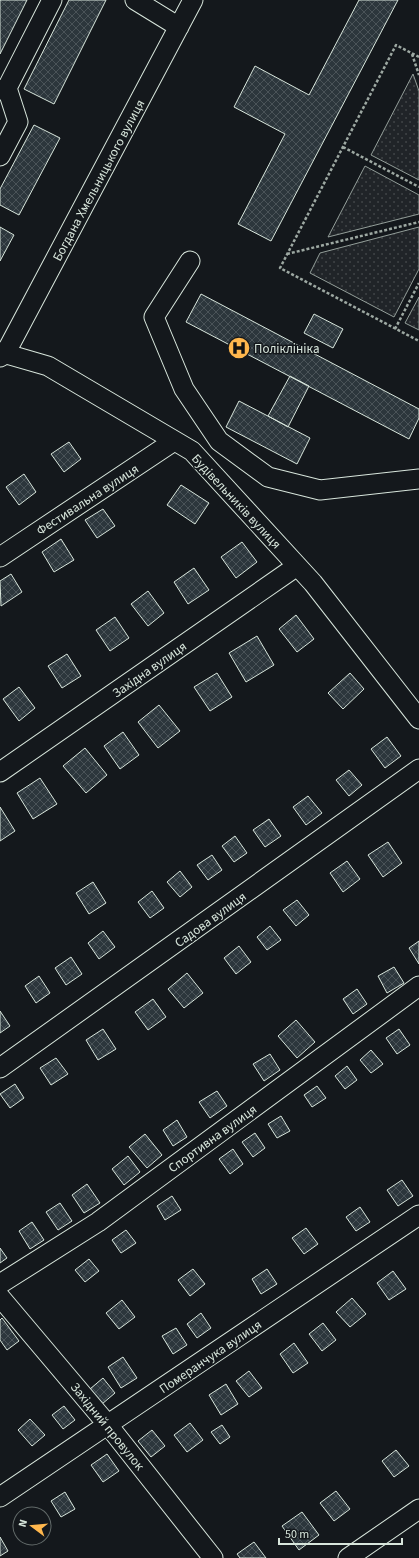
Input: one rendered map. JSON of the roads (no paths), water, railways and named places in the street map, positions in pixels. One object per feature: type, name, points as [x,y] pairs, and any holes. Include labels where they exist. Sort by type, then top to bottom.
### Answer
[{"type":"street","points":[[0,156],[18,122],[4,89],[52,0]]},
{"type":"street","points":[[135,0],[179,27]]},
{"type":"street","name":"Богдана Хмельницького вулиця","points":[[2,354],[193,0]]},
{"type":"street","points":[[190,261],[154,317],[184,389],[219,441],[268,477],[320,490],[419,479]]},
{"type":"street","name":"Будівельників вулиця","points":[[2,354],[48,366],[174,442],[192,451],[313,583],[419,719]]},
{"type":"street","name":"Фестивальна вулиця","points":[[0,557],[174,442]]},
{"type":"street","name":"Західна вулиця","points":[[0,772],[297,566]]},
{"type":"street","name":"Садова вулиця","points":[[0,1068],[419,769]]},
{"type":"street","name":"Спортивна вулиця","points":[[0,1284],[98,1222],[419,986]]},
{"type":"street","name":"Померанчука вулиця","points":[[0,1497],[419,1215]]},
{"type":"street","name":"Західний провулок","points":[[0,1297],[108,1425],[213,1558]]},
{"type":"street","points":[[348,1558],[419,1509]]},
{"type":"place","name":"Поліклініка","points":[[239,348]]}]
